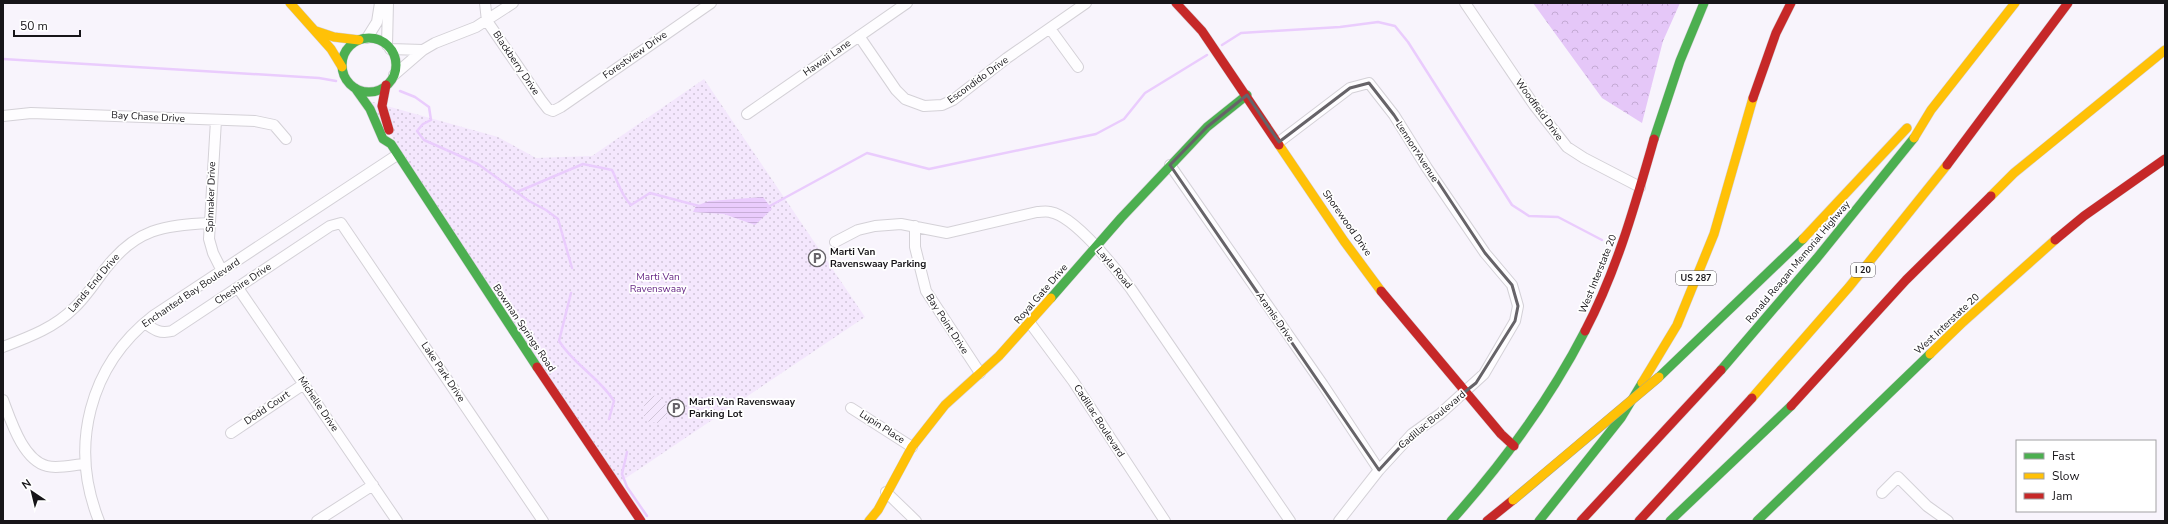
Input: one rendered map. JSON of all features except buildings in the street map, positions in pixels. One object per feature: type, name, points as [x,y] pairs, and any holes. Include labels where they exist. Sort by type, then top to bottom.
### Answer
[{"type":"main road","points":[[290,3],[299,16],[332,50],[342,67],[344,75],[355,88],[372,92],[386,85],[394,75],[396,66],[395,57],[389,47],[376,39],[334,37],[312,29]]},
{"type":"main road","name":"Shorewood Drive","points":[[1176,3],[1202,31],[1247,95],[1344,241],[1380,290],[1501,434],[1514,446]]},
{"type":"main road","name":"West Interstate 20","points":[[1451,521],[1475,496],[1514,446],[1560,380],[1581,341],[1602,297],[1624,241],[1667,94],[1689,34],[1704,3]]},
{"type":"main road","points":[[1776,33],[1776,15],[1781,3]]},
{"type":"main road","name":"US 287","points":[[1539,521],[1621,418],[1677,325],[1714,234],[1760,76],[1776,33],[1791,3]]},
{"type":"main road","name":"Ronald Reagan Memorial Highway","points":[[1581,521],[1699,395],[1769,315],[1909,145],[1931,110],[2016,3]]},
{"type":"main road","name":"I 20","points":[[1639,521],[1759,391],[1848,288],[1960,148],[2068,3]]},
{"type":"main road","points":[[342,67],[346,51],[363,39]]},
{"type":"main road","points":[[1670,521],[1800,398],[1906,280],[1961,223],[2014,173],[2132,75],[2165,50]]},
{"type":"main road","points":[[2132,75],[2165,59]]},
{"type":"main road","name":"Bowman Springs Road","points":[[386,85],[382,106],[391,137],[390,144]]},
{"type":"main road","name":"Bowman Springs Road","points":[[355,88],[370,109],[383,139],[390,144],[588,445],[641,521]]},
{"type":"main road","name":"Royal Gate Drive","points":[[869,521],[878,510],[886,492],[912,447],[945,405],[999,356],[1170,165],[1207,127],[1247,95]]},
{"type":"main road","points":[[1487,521],[1659,377],[1754,290],[1852,189],[1908,127],[1931,110]]},
{"type":"main road","name":"West Interstate 20","points":[[1757,521],[1962,323],[2040,253],[2084,216],[2165,159]]},
{"type":"street","points":[[363,39],[377,22],[380,3]]},
{"type":"street","points":[[388,3],[389,47],[423,50]]},
{"type":"street","name":"Blackberry Drive","points":[[484,3],[487,21],[548,109],[553,111],[561,107]]},
{"type":"street","points":[[394,75],[423,50],[487,21],[513,3]]},
{"type":"street","name":"Forestview Drive","points":[[561,107],[711,3]]},
{"type":"street","name":"Hawaii Lane","points":[[747,114],[907,3]]},
{"type":"street","name":"Escondido Drive","points":[[859,36],[896,90],[905,99],[924,106],[942,105],[953,100],[1007,58],[1051,30],[1086,3]]},
{"type":"street","name":"Woodfield Drive","points":[[1465,3],[1534,105],[1567,147],[1584,158],[1640,187]]},
{"type":"street","points":[[1051,30],[1078,66]]},
{"type":"street","name":"Lennon Avenue","points":[[1278,142],[1350,88],[1369,83],[1394,115],[1427,168],[1484,253],[1512,285],[1518,306],[1516,313]]},
{"type":"street","name":"Bay Chase Drive","points":[[3,116],[31,113],[267,123],[278,130],[286,139]]},
{"type":"street","name":"Spinnaker Drive","points":[[216,120],[209,239],[213,253],[222,271]]},
{"type":"street","name":"Enchanted Bay Boulevard","points":[[99,521],[89,493],[84,464],[86,432],[93,400],[106,370],[117,352],[145,323],[397,155]]},
{"type":"street","name":"Aramis Drive","points":[[1170,165],[1322,385],[1378,470]]},
{"type":"street","name":"Layla Road","points":[[835,242],[858,230],[875,226],[902,224],[947,233],[1033,213],[1051,212],[1067,221],[1096,247],[1111,263],[1290,521]]},
{"type":"street","name":"Lands End Drive","points":[[3,347],[49,328],[67,315],[76,307],[116,255],[136,238],[169,225],[210,223]]},
{"type":"street","name":"Cheshire Drive","points":[[145,323],[154,330],[162,333],[172,331],[330,226],[341,223]]},
{"type":"street","name":"Lake Park Drive","points":[[341,223],[543,521]]},
{"type":"street","name":"Bay Point Drive","points":[[915,226],[915,247],[926,291],[980,373]]},
{"type":"street","name":"Michelle Drive","points":[[238,288],[397,521]]},
{"type":"street","name":"Cadillac Boulevard","points":[[1339,521],[1378,470],[1412,434],[1465,392],[1484,374],[1515,321],[1516,313]]},
{"type":"street","name":"Cadillac Boulevard","points":[[1030,323],[1072,381],[1165,521]]},
{"type":"street","name":"Dodd Court","points":[[231,432],[304,384]]},
{"type":"street","points":[[3,400],[10,420],[25,450],[35,462],[48,467],[84,464]]},
{"type":"street","name":"Lupin Place","points":[[851,408],[912,447]]},
{"type":"street","points":[[1882,493],[1898,477],[1927,506],[1948,521]]},
{"type":"street","points":[[317,521],[373,485]]},
{"type":"street","points":[[886,492],[916,521]]},
{"type":"highlighted area","points":[[1369,83],[1394,115],[1485,253],[1512,285],[1518,306],[1515,321],[1476,383],[1412,434],[1379,470],[1170,165],[1207,127],[1247,95],[1279,142],[1350,88]]},
{"type":"green space","points":[[1533,3],[1680,3],[1663,41],[1642,123],[1602,98]]},
{"type":"green space","name":"Marti Van Ravenswaay","points":[[704,79],[865,317],[617,484],[369,101],[498,137],[536,158],[592,156]]},
{"type":"green space","points":[[652,395],[661,399],[667,407],[666,420],[663,424],[646,421],[644,418],[643,411],[645,403]]},
{"type":"shaded area","points":[[763,197],[772,209],[755,225],[724,214],[693,212],[696,206],[709,201]]},
{"type":"waterway","points":[[1222,45],[1241,33],[1340,27],[1378,22],[1395,26],[1408,42],[1512,205],[1529,216],[1558,217],[1602,240]]},
{"type":"waterway","points":[[768,207],[867,153],[929,169],[1096,134],[1124,119],[1145,93],[1207,55]]},
{"type":"waterway","points":[[3,59],[319,78],[336,81]]},
{"type":"waterway","points":[[400,91],[415,97],[429,107],[431,120],[423,124],[417,131],[424,140],[478,164],[529,201],[546,210],[558,219],[572,268]]},
{"type":"waterway","points":[[517,192],[583,164],[612,170],[622,193],[631,205],[650,193],[699,206]]},
{"type":"waterway","points":[[571,293],[559,341],[572,357],[601,385],[614,401],[609,419]]},
{"type":"waterway","points":[[627,452],[622,474],[627,487],[647,516]]},
{"type":"traffic: fast","points":[[1654,139],[1680,61],[1704,3]]},
{"type":"traffic: fast","points":[[369,38],[379,40],[388,46],[394,55],[396,65],[394,75],[388,84],[379,90],[369,92],[359,90],[350,84],[344,75],[342,65],[344,55],[350,46],[359,40],[369,38]]},
{"type":"traffic: fast","points":[[355,88],[370,109],[383,139],[391,144],[537,367]]},
{"type":"traffic: fast","points":[[1051,298],[1121,218],[1207,127],[1247,95]]},
{"type":"traffic: fast","points":[[1721,370],[1817,258],[1914,138]]},
{"type":"traffic: fast","points":[[1659,377],[1803,239]]},
{"type":"traffic: fast","points":[[1451,521],[1489,477],[1524,430],[1556,382],[1585,331]]},
{"type":"traffic: fast","points":[[1757,521],[1930,354]]},
{"type":"traffic: fast","points":[[1539,521],[1621,418],[1642,383]]},
{"type":"traffic: fast","points":[[1670,521],[1791,406]]},
{"type":"traffic: slow","points":[[290,3],[331,49],[342,67]]},
{"type":"traffic: slow","points":[[1914,138],[1931,110],[2015,3]]},
{"type":"traffic: slow","points":[[316,31],[334,37],[359,40]]},
{"type":"traffic: slow","points":[[1991,196],[2014,173],[2165,50]]},
{"type":"traffic: slow","points":[[1642,383],[1677,325],[1714,234],[1753,98]]},
{"type":"traffic: slow","points":[[1803,239],[1907,128]]},
{"type":"traffic: slow","points":[[1279,145],[1344,241],[1381,291]]},
{"type":"traffic: slow","points":[[1752,398],[1849,287],[1947,165]]},
{"type":"traffic: slow","points":[[1930,354],[1962,323],[2055,240]]},
{"type":"traffic: slow","points":[[869,521],[878,510],[912,447],[945,405],[999,356],[1051,298]]},
{"type":"traffic: slow","points":[[1513,500],[1659,377]]},
{"type":"traffic: jam","points":[[1176,3],[1202,31],[1279,145]]},
{"type":"traffic: jam","points":[[1753,98],[1776,33],[1791,3]]},
{"type":"traffic: jam","points":[[1947,165],[2068,3]]},
{"type":"traffic: jam","points":[[386,85],[382,106],[389,130]]},
{"type":"traffic: jam","points":[[1585,331],[1607,285],[1616,261],[1654,139]]},
{"type":"traffic: jam","points":[[2055,240],[2084,216],[2165,159]]},
{"type":"traffic: jam","points":[[1791,406],[1906,280],[1991,196]]},
{"type":"traffic: jam","points":[[1381,291],[1501,434],[1514,446]]},
{"type":"traffic: jam","points":[[537,367],[641,521]]},
{"type":"traffic: jam","points":[[1581,521],[1721,370]]},
{"type":"traffic: jam","points":[[1639,521],[1752,398]]},
{"type":"traffic: jam","points":[[1487,521],[1513,500]]},
{"type":"place","name":"Marti Van Ravenswaay Parking","points":[[817,258]]},
{"type":"place","name":"Marti Van Ravenswaay Parking Lot","points":[[676,408]]}]
